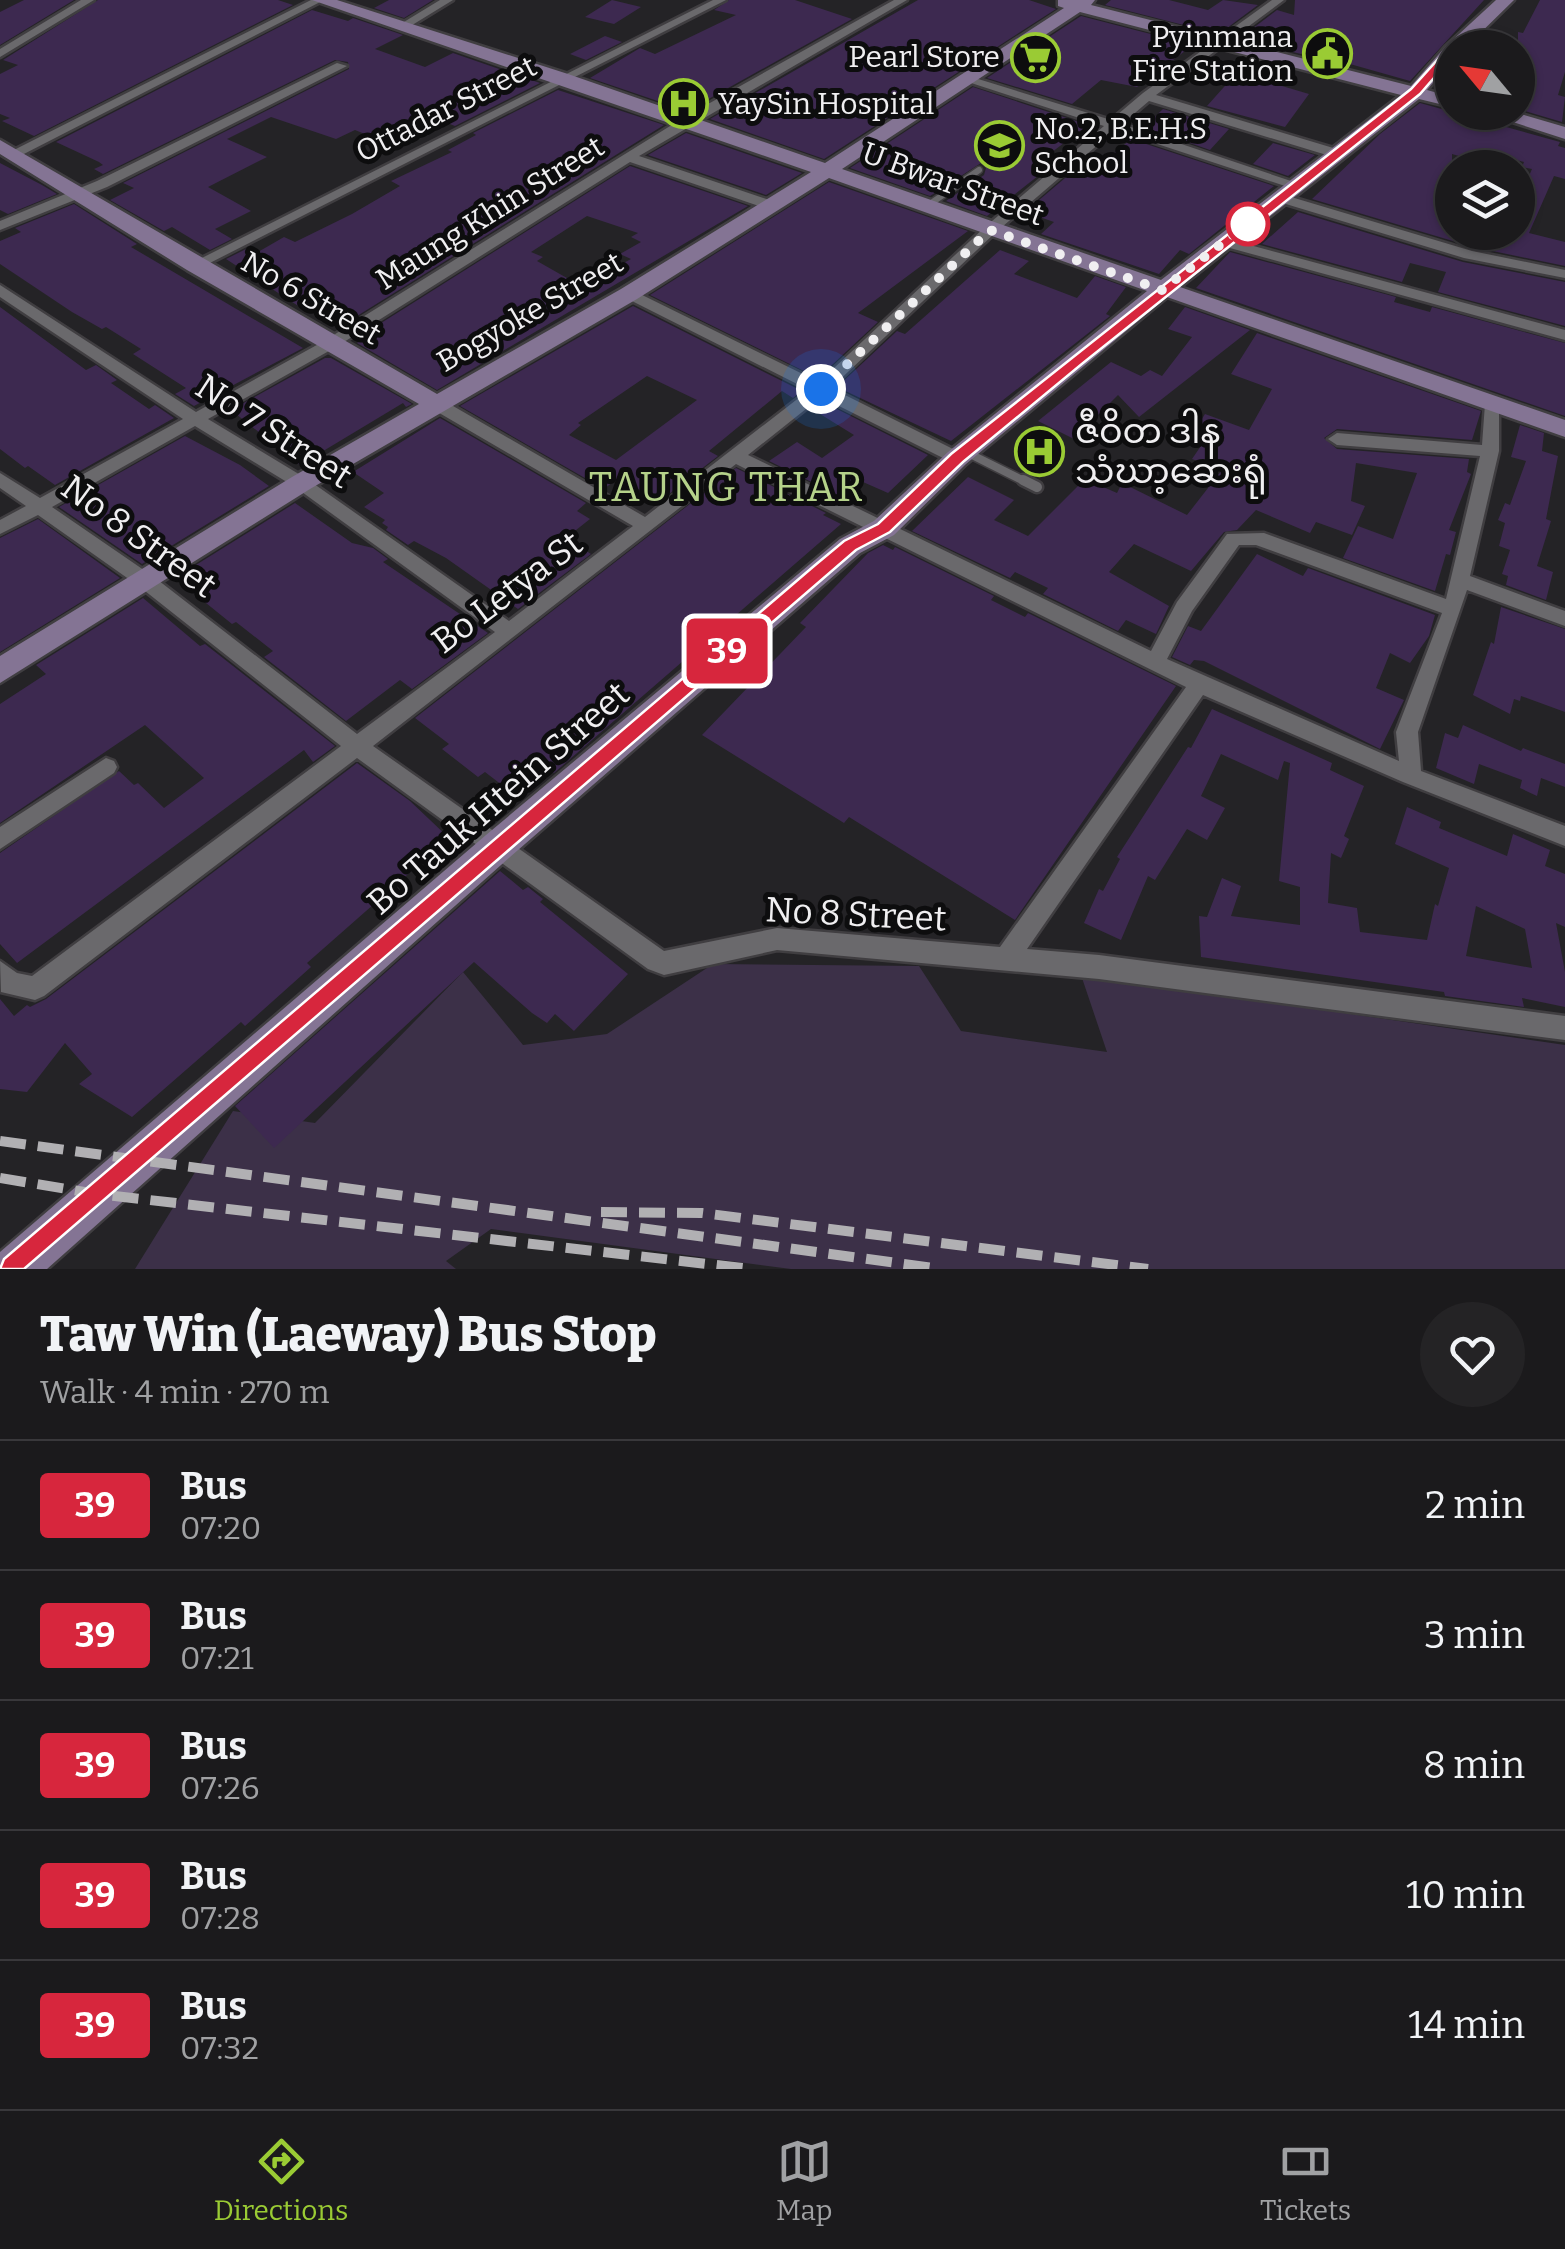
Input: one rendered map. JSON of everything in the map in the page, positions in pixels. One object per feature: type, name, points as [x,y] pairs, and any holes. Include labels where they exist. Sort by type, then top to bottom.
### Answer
[{"type":"street","points":[[0,54],[88,0]]},
{"type":"street","points":[[6,150],[320,0]]},
{"type":"street","name":"U Bwar Street","points":[[320,0],[562,78],[1565,428]]},
{"type":"street","points":[[406,25],[448,0]]},
{"type":"street","name":"Ottadar Street","points":[[195,265],[722,0]]},
{"type":"street","name":"Maung Khin Street","points":[[0,528],[330,344],[687,121],[902,0]]},
{"type":"street","points":[[1052,0],[1082,3],[1218,44],[1435,97]]},
{"type":"street","name":"Bo Letya St","points":[[3,976],[15,986],[36,988],[355,744],[509,632],[821,389],[990,230],[1147,96],[1280,0]]},
{"type":"street","name":"Bo Tauk Htein Street","points":[[1474,30],[1506,0]]},
{"type":"street","name":"Bogyoke Street","points":[[0,671],[435,403],[629,294],[773,206],[1082,3]]},
{"type":"street","points":[[0,226],[102,184],[341,66]]},
{"type":"street","name":"Bo Tauk Htein Street","points":[[14,1269],[498,846],[850,546],[884,528],[961,455],[1162,290],[1416,92],[1435,70]]},
{"type":"street","points":[[966,77],[1115,126],[1469,255],[1565,274]]},
{"type":"street","points":[[1147,96],[1335,153]]},
{"type":"street","points":[[1535,124],[1565,133]]},
{"type":"street","name":"No 6 Street","points":[[6,150],[195,265],[647,526]]},
{"type":"street","points":[[631,158],[773,206]]},
{"type":"street","points":[[1224,242],[1565,335]]},
{"type":"street","name":"No 7 Street","points":[[0,290],[301,484],[509,632]]},
{"type":"street","points":[[629,294],[961,455]]},
{"type":"street","points":[[1411,776],[1407,732],[1460,580],[1490,451],[1493,404]]},
{"type":"street","points":[[1337,438],[1490,451]]},
{"type":"street","points":[[736,456],[1198,684],[1411,776],[1565,836]]},
{"type":"street","name":"No 8 Street","points":[[0,480],[148,582],[355,744],[647,955],[664,963],[777,939],[1006,958],[1565,1028]]},
{"type":"street","points":[[1155,664],[1184,606],[1234,540],[1244,537],[1257,538],[1452,610]]},
{"type":"street","points":[[1460,580],[1565,618]]},
{"type":"street","points":[[1006,958],[1198,684]]},
{"type":"street","points":[[0,839],[106,766]]},
{"type":"lane","points":[[928,206],[978,170]]},
{"type":"lane","points":[[961,455],[1037,487]]},
{"type":"shaded area","points":[[713,964],[919,966],[961,1031],[1107,1052],[1081,975],[1565,1045],[1565,1269],[791,1269],[491,1229],[446,1261],[456,1269],[135,1269],[233,1111],[315,1123],[463,972],[523,1045],[607,1034]]},
{"type":"building","points":[[24,0],[74,0],[0,45],[0,12]]},
{"type":"building","points":[[98,0],[278,0],[293,5],[34,136],[2,121],[10,118],[0,114],[0,74],[18,65],[3,60]]},
{"type":"building","points":[[389,0],[433,0],[404,18],[374,8]]},
{"type":"building","points":[[612,0],[641,7],[614,24],[585,17]]},
{"type":"building","points":[[729,0],[795,0],[852,19],[687,111],[590,78],[640,48],[655,54],[736,15],[714,10]]},
{"type":"building","points":[[918,0],[1029,0],[1056,9],[824,159],[710,119]]},
{"type":"building","points":[[1111,0],[1169,0],[1208,10],[1223,0],[1258,5],[1219,34],[1105,5]]},
{"type":"building","points":[[1295,0],[1484,0],[1457,30],[1435,30],[1435,54],[1410,81],[1304,51],[1301,54],[1269,46],[1275,39],[1248,32],[1277,10],[1294,15]]},
{"type":"building","points":[[1540,0],[1565,0],[1565,72],[1558,95],[1565,97],[1562,122],[1535,114],[1535,30],[1525,30]]},
{"type":"building","points":[[312,10],[348,21],[353,18],[403,35],[375,49],[425,67],[453,53],[540,83],[455,126],[429,116],[382,141],[355,130],[336,139],[271,117],[227,139],[267,157],[208,187],[251,211],[215,229],[232,239],[210,250],[172,227],[164,231],[110,200],[134,188],[123,183],[349,69],[348,62],[335,60],[103,174],[94,169],[103,165],[99,162],[56,142]]},
{"type":"building","points":[[1081,16],[1193,45],[1137,87],[1101,80],[1072,104],[987,78]]},
{"type":"building","points":[[605,36],[622,42],[586,60],[570,54]]},
{"type":"building","points":[[1258,62],[1286,69],[1272,83],[1309,94],[1285,127],[1207,106],[1240,69],[1252,69]]},
{"type":"building","points":[[973,87],[1088,125],[1044,158],[1057,161],[987,216],[946,201],[984,175],[986,168],[981,163],[930,196],[850,168]]},
{"type":"building","points":[[558,90],[664,125],[341,326],[315,309],[306,311],[226,259],[248,248],[258,252],[284,237],[295,242],[352,214],[400,186],[391,181],[452,152],[448,150],[476,135],[473,133]]},
{"type":"building","points":[[1420,103],[1435,107],[1435,130],[1517,130],[1560,142],[1558,146],[1565,148],[1565,179],[1554,176],[1535,219],[1535,150],[1435,150],[1435,236],[1312,199],[1380,134]]},
{"type":"building","points":[[1163,109],[1229,129],[1210,150],[1144,127]]},
{"type":"building","points":[[686,133],[802,173],[766,195],[648,155]]},
{"type":"building","points":[[1131,139],[1274,186],[1189,254],[1180,250],[1159,274],[1041,234],[1054,222],[1025,212],[1078,167],[1093,171]]},
{"type":"building","points":[[1273,143],[1315,155],[1288,176],[1253,164]]},
{"type":"building","points":[[0,163],[57,194],[8,214],[0,210]]},
{"type":"building","points":[[630,166],[748,206],[437,390],[357,343],[363,339],[359,337]],"holes":[[[587,216],[638,233],[631,237],[641,242],[620,254],[631,259],[581,286],[537,261],[543,257],[531,252]]]},
{"type":"building","points":[[829,182],[968,231],[858,313],[878,322],[818,378],[650,295]]},
{"type":"building","points":[[74,204],[137,244],[131,247],[303,348],[194,406],[175,394],[186,388],[133,354],[141,349],[72,312],[0,264],[0,241],[21,232],[15,228]]},
{"type":"building","points":[[1298,212],[1463,262],[1565,282],[1565,326],[1438,292],[1446,272],[1410,263],[1402,282],[1262,244]]},
{"type":"building","points":[[1535,234],[1565,242],[1565,266],[1488,250],[1535,250]]},
{"type":"building","points":[[1000,250],[1029,261],[1014,274],[1077,298],[1095,276],[1126,287],[1106,314],[1110,316],[951,441],[837,387],[897,331],[905,334]]},
{"type":"building","points":[[1230,252],[1396,297],[1394,302],[1430,312],[1432,307],[1565,343],[1565,416],[1196,288]]},
{"type":"building","points":[[633,306],[802,391],[793,398],[782,391],[709,451],[718,456],[660,501],[618,478],[604,489],[460,406]],"holes":[[[647,376],[697,400],[616,460],[569,435],[581,425],[578,423]]]},
{"type":"building","points":[[0,307],[86,370],[96,365],[117,380],[111,383],[149,409],[155,405],[174,418],[55,485],[28,466],[25,468],[0,449]]},
{"type":"building","points":[[1185,307],[1250,330],[1139,417],[1118,395],[1074,439],[1038,421],[1111,362],[1141,376],[1150,370],[1162,376],[1192,337],[1168,329]]},
{"type":"building","points":[[1257,333],[1481,411],[1472,440],[1337,429],[1324,438],[1337,449],[1469,459],[1467,472],[1471,474],[1449,530],[1456,532],[1435,591],[1343,558],[1358,526],[1393,539],[1417,473],[1356,463],[1351,501],[1365,506],[1352,535],[1316,522],[1310,533],[1256,510],[1237,530],[1224,532],[1191,571],[1134,544],[1109,572],[1169,606],[1156,634],[1126,620],[1118,631],[1043,594],[1048,588],[1015,572],[1010,578],[912,531],[968,477],[1014,500],[994,520],[1028,536],[1085,479],[1117,493],[1122,483],[1187,515],[1222,470],[1192,459],[1205,440],[1192,435],[1205,414],[1249,430],[1272,389],[1231,374]]},
{"type":"building","points":[[325,358],[412,404],[406,407],[403,403],[300,465],[231,410]]},
{"type":"building","points":[[821,401],[928,455],[888,493],[863,482],[844,498],[769,461],[797,442],[822,458],[854,435],[812,409]]},
{"type":"building","points":[[440,418],[586,503],[577,511],[590,519],[566,538],[591,554],[518,609],[446,558],[414,541],[408,545],[386,530],[388,527],[382,523],[385,520],[364,507],[384,493],[353,472]]},
{"type":"building","points":[[1520,425],[1544,433],[1542,451],[1558,456],[1546,519],[1551,521],[1537,566],[1553,572],[1546,600],[1506,585],[1508,576],[1502,574],[1510,550],[1499,546],[1505,523],[1498,520],[1505,503],[1510,505],[1526,461],[1511,457]]},
{"type":"building","points":[[185,436],[240,465],[269,486],[142,564],[59,507]]},
{"type":"building","points":[[736,468],[841,524],[554,773],[551,771],[520,799],[485,772],[478,777],[442,749],[449,744],[415,718]]},
{"type":"building","points":[[295,503],[352,543],[373,548],[388,559],[383,562],[488,633],[412,689],[400,680],[346,721],[264,657],[273,651],[175,578]]},
{"type":"building","points":[[38,519],[120,578],[0,652],[0,538]]},
{"type":"building","points":[[883,545],[893,550],[895,547],[994,596],[991,600],[1025,617],[1028,613],[1176,686],[1015,920],[849,817],[844,823],[702,735],[806,627],[800,623],[868,553]]},
{"type":"building","points":[[1257,554],[1303,576],[1308,568],[1435,615],[1429,636],[1410,663],[1390,653],[1376,688],[1404,700],[1380,749],[1204,661],[1194,660],[1190,665],[1172,657],[1188,626],[1201,631]]},
{"type":"building","points":[[143,598],[200,646],[205,644],[335,746],[313,762],[304,750],[17,963],[0,944],[0,853],[119,771],[164,808],[204,778],[145,725],[0,823],[0,704],[46,674],[36,665]]},
{"type":"building","points":[[1501,607],[1565,629],[1565,712],[1521,696],[1520,701],[1514,699],[1510,714],[1473,695],[1491,642],[1494,644]]},
{"type":"building","points":[[1212,709],[1332,763],[1330,770],[1364,786],[1344,836],[1349,839],[1341,858],[1331,853],[1328,903],[1357,908],[1360,932],[1427,940],[1449,868],[1395,844],[1407,807],[1441,822],[1439,828],[1507,856],[1513,834],[1550,850],[1545,866],[1565,874],[1565,927],[1556,923],[1565,972],[1565,1007],[1522,998],[1524,1007],[1201,957],[1199,916],[1207,917],[1222,878],[1241,886],[1231,916],[1300,925],[1300,887],[1279,881],[1290,763],[1284,761],[1278,780],[1221,754],[1201,796],[1225,808],[1207,840],[1187,829],[1155,880],[1148,876],[1121,940],[1084,923],[1099,889],[1103,891],[1120,859],[1117,857],[1188,747],[1191,748]],"holes":[[[1476,906],[1525,929],[1532,968],[1466,956]]]},
{"type":"building","points":[[1463,725],[1521,751],[1523,748],[1565,764],[1565,787],[1541,778],[1537,796],[1520,788],[1522,780],[1479,764],[1474,784],[1436,768],[1445,733],[1458,738]]},
{"type":"building","points":[[357,763],[410,801],[449,838],[307,963],[311,967],[132,1117],[79,1084],[92,1074],[65,1043],[27,1092],[0,1089],[0,999],[14,1016],[27,1005],[46,999]]},
{"type":"building","points":[[500,871],[523,890],[528,887],[543,899],[540,902],[628,974],[574,1031],[555,1014],[547,1023],[532,1013],[474,962],[274,1148],[235,1106]]},
{"type":"railway","points":[[0,1141],[941,1269]]},
{"type":"railway","points":[[0,1178],[97,1194],[751,1269]]},
{"type":"railway","points":[[601,1212],[702,1213],[1148,1269]]},
{"type":"bus line","name":"39","points":[[14,1269],[820,570],[850,546],[884,528],[957,458],[1162,290],[1416,92],[1435,70]]},
{"type":"place","name":"Pyinmana Fire Station","points":[[1328,54]]},
{"type":"place","name":"Pearl Store","points":[[1035,57]]},
{"type":"place","name":"YaySin Hospital","points":[[683,104]]},
{"type":"place","name":"No.2, B.E.H.S School","points":[[999,146]]},
{"type":"place","name":"ဇီဝိတ ဒါန သံဃာ့ဆေးရုံ","points":[[1040,451]]},
{"type":"district","name":"TAUNG THAR","points":[[727,487]]},
{"type":"route","points":[[821,389],[990,230],[1162,290],[1252,220],[1248,224]]}]
